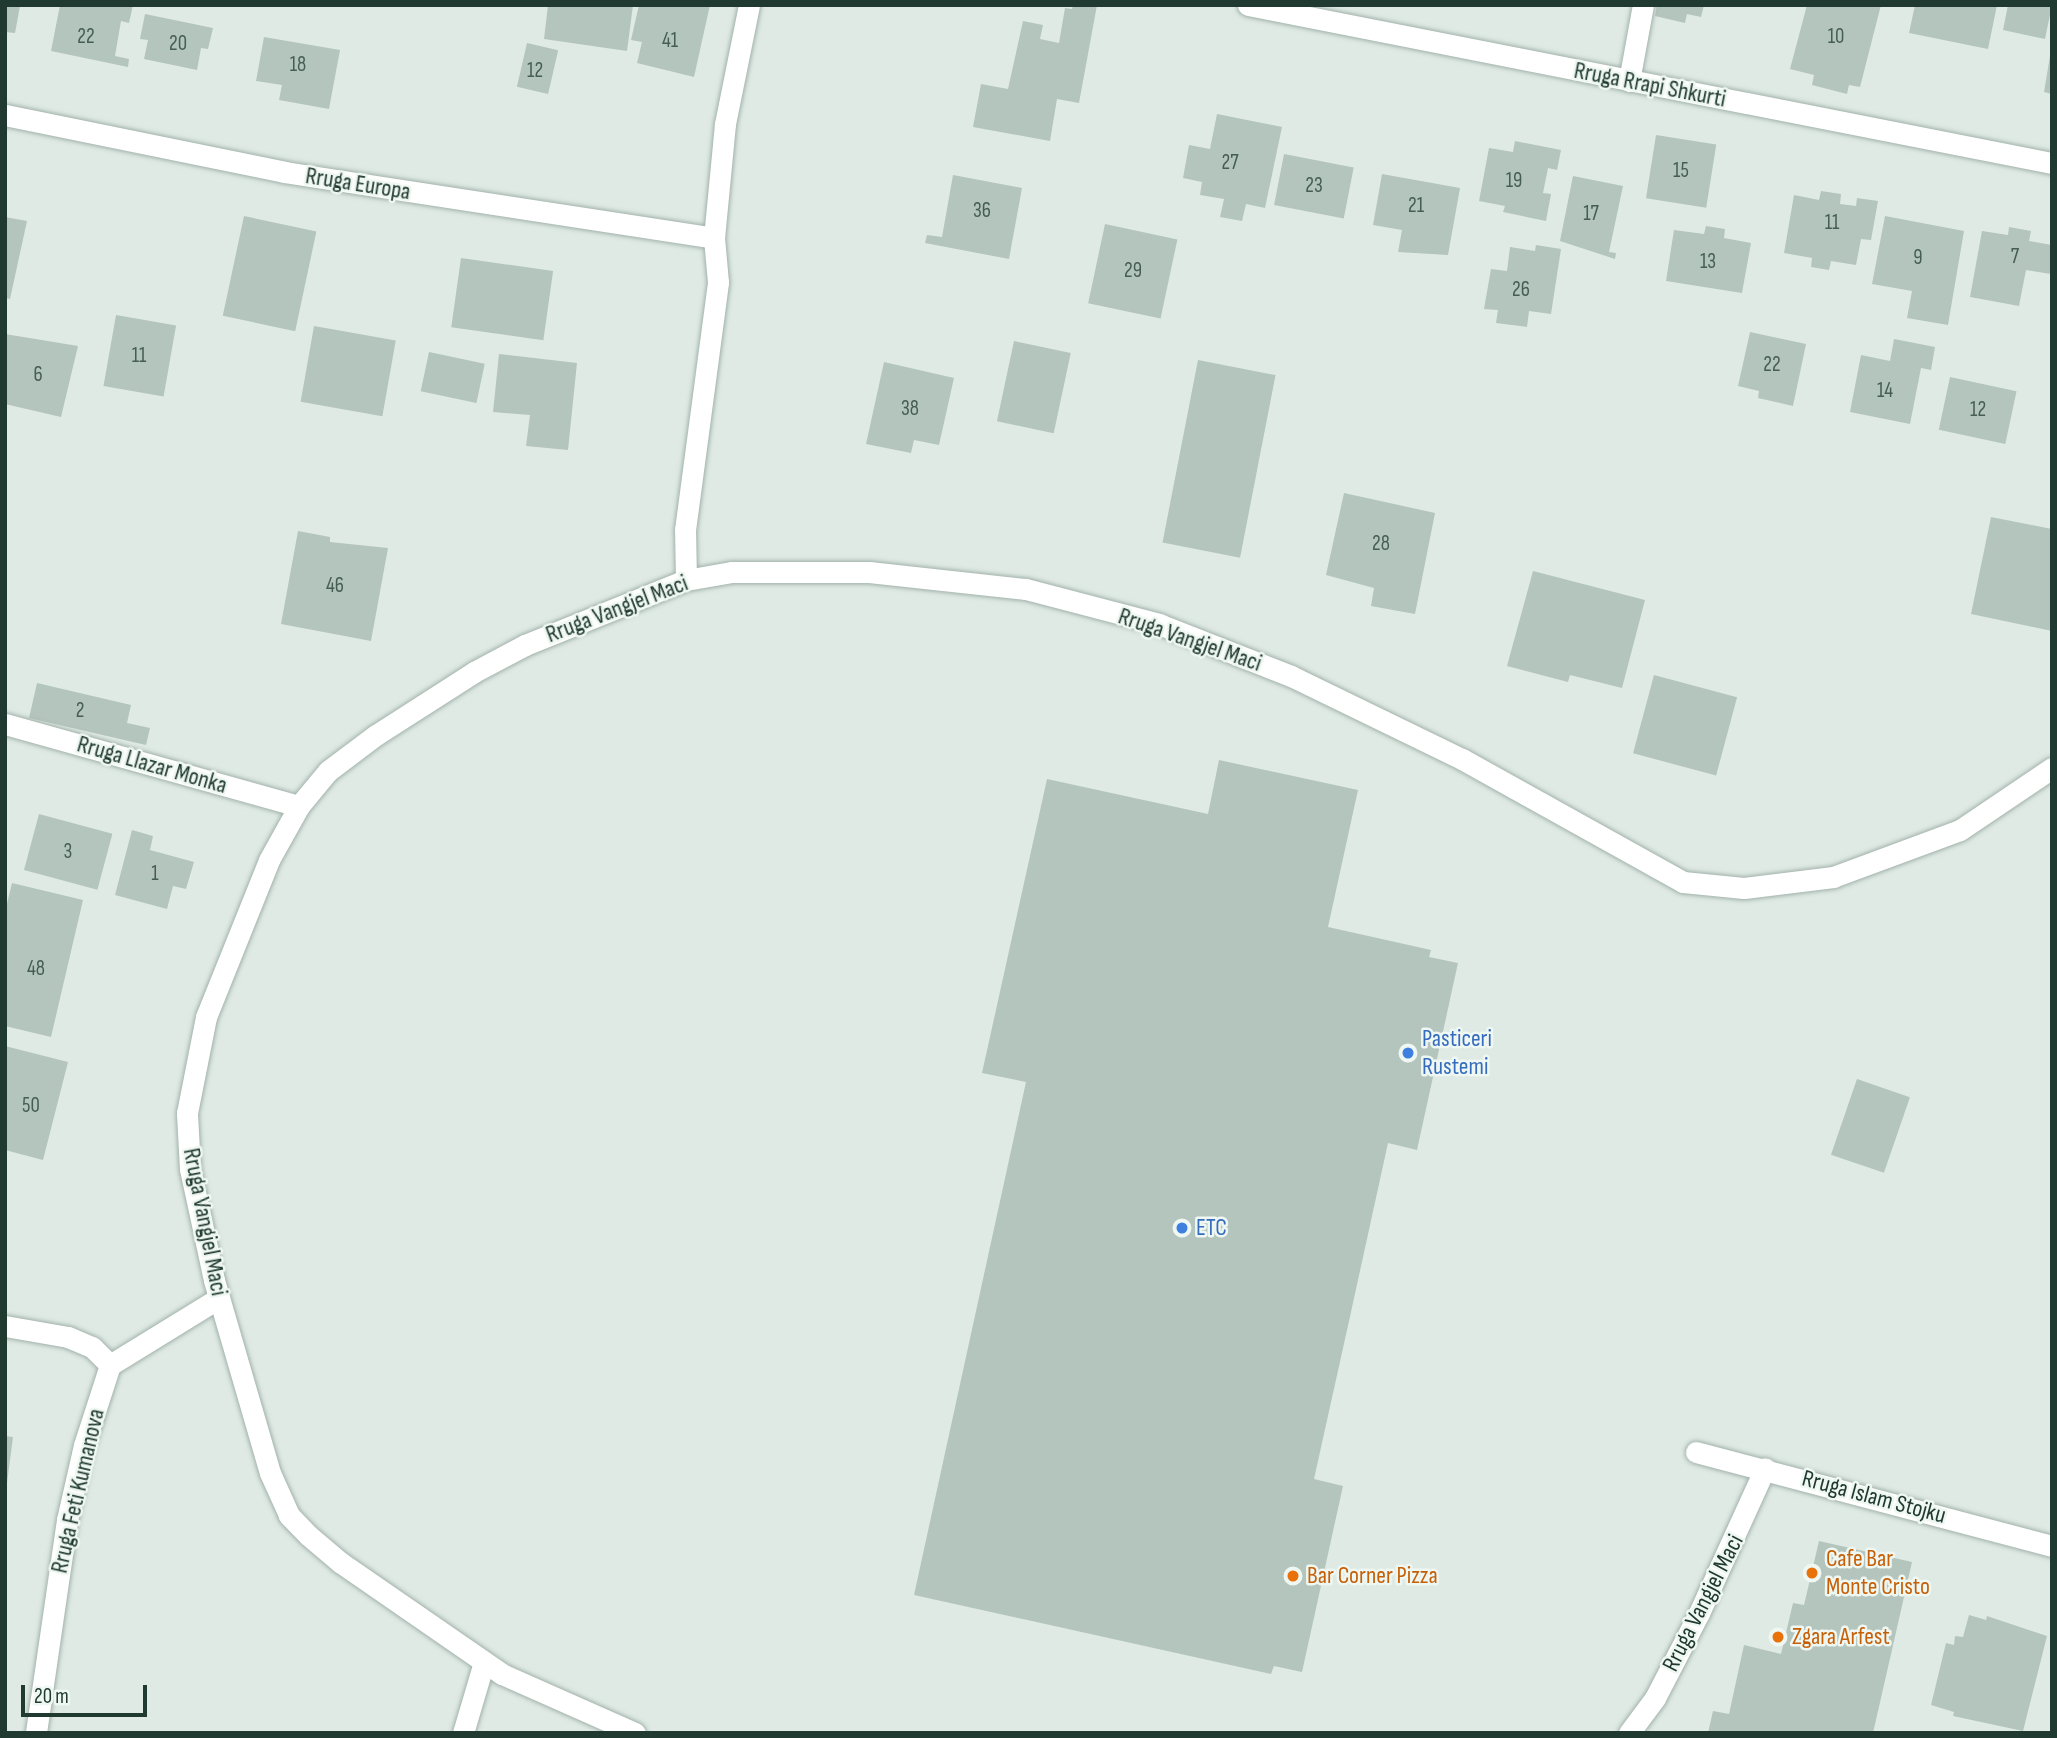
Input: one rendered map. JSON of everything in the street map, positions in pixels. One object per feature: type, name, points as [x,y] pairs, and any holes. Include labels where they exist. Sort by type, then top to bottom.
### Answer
[{"type":"street","points":[[686,580],[685,530],[718,282],[714,238],[725,124],[749,5]]},
{"type":"street","name":"Rruga Rrapi Shkurti","points":[[1248,5],[2052,163]]},
{"type":"street","points":[[1629,81],[1643,5]]},
{"type":"street","name":"Rruga Europa","points":[[5,115],[284,172],[714,238]]},
{"type":"street","name":"Rruga Vangjel Maci","points":[[635,1733],[547,1697],[484,1662],[341,1563],[289,1515],[262,1451],[219,1298],[190,1169],[187,1114],[194,1062],[222,968],[268,860],[299,806],[328,771],[474,672],[582,620],[686,580],[732,572],[869,572],[1026,589],[1159,624],[1291,676],[1462,759],[1682,882],[1744,888],[1833,877],[1960,830],[2052,768]]},
{"type":"street","name":"Rruga Llazar Monka","points":[[5,724],[299,806]]},
{"type":"street","points":[[5,1326],[68,1337],[92,1347],[110,1365],[219,1298]]},
{"type":"street","name":"Rruga Feti Kumanova","points":[[36,1733],[67,1520],[84,1444],[110,1365]]},
{"type":"street","name":"Rruga Islam Stojku","points":[[1696,1452],[1765,1468],[2052,1546]]},
{"type":"street","name":"Rruga Vangjel Maci","points":[[1629,1733],[1655,1698],[1744,1522],[1765,1468]]},
{"type":"street","points":[[463,1733],[484,1662]]},
{"type":"building","points":[[5,5],[20,6],[15,33],[5,32]]},
{"type":"building","points":[[60,5],[133,5],[129,23],[121,21],[115,56],[129,59],[128,67],[51,51]]},
{"type":"building","points":[[548,5],[633,5],[627,51],[544,39]]},
{"type":"building","points":[[639,5],[710,5],[694,77],[637,63],[642,42],[631,40]]},
{"type":"building","points":[[1073,5],[1097,5],[1079,103],[1057,99],[1050,141],[973,127],[981,84],[1008,89],[1023,21],[1043,25],[1040,39],[1059,43],[1065,8],[1072,9]]},
{"type":"building","points":[[1657,5],[1704,5],[1701,17],[1687,14],[1685,23],[1655,16]]},
{"type":"building","points":[[1807,5],[1881,5],[1860,87],[1849,85],[1847,94],[1812,85],[1814,75],[1790,69]]},
{"type":"building","points":[[1915,5],[1997,5],[1988,49],[1909,33]]},
{"type":"building","points":[[2008,5],[2052,5],[2045,39],[2003,30]]},
{"type":"building","points":[[145,14],[213,28],[208,49],[201,48],[197,70],[144,59],[148,40],[140,39]]},
{"type":"building","points":[[264,37],[340,50],[329,109],[279,100],[282,85],[256,81]]},
{"type":"building","points":[[527,43],[558,50],[548,94],[517,87]]},
{"type":"building","points":[[2050,56],[2052,57],[2052,94],[2044,92]]},
{"type":"building","points":[[1217,114],[1282,127],[1265,208],[1246,204],[1242,221],[1220,217],[1224,199],[1200,195],[1202,182],[1183,178],[1189,145],[1210,149]]},
{"type":"building","points":[[1656,135],[1716,145],[1706,208],[1646,198]]},
{"type":"building","points":[[1515,141],[1561,150],[1557,170],[1548,168],[1543,193],[1551,194],[1546,221],[1503,212],[1505,206],[1479,201],[1489,148],[1513,152]]},
{"type":"building","points":[[1284,154],[1354,168],[1344,219],[1274,205]]},
{"type":"building","points":[[1382,174],[1460,188],[1448,255],[1398,252],[1402,230],[1373,225]]},
{"type":"building","points":[[953,175],[1022,188],[1009,259],[925,243],[927,235],[942,237]]},
{"type":"building","points":[[1573,176],[1623,186],[1609,252],[1616,253],[1615,259],[1560,241]]},
{"type":"building","points":[[1821,191],[1841,194],[1840,204],[1856,206],[1857,198],[1878,201],[1871,240],[1861,239],[1856,265],[1831,261],[1829,270],[1811,267],[1812,258],[1784,253],[1794,195],[1819,200]]},
{"type":"building","points":[[244,216],[316,231],[295,331],[223,316]]},
{"type":"building","points":[[1885,216],[1964,231],[1948,325],[1907,318],[1912,291],[1872,284]]},
{"type":"building","points":[[5,217],[27,221],[10,299],[5,298]]},
{"type":"building","points":[[1105,224],[1177,239],[1161,319],[1088,303]]},
{"type":"building","points":[[1706,226],[1725,229],[1724,238],[1751,243],[1742,293],[1666,281],[1674,230],[1704,234]]},
{"type":"building","points":[[2009,227],[2031,231],[2029,241],[2052,245],[2051,274],[2026,270],[2019,306],[1970,297],[1982,231],[2008,235]]},
{"type":"building","points":[[1536,245],[1561,249],[1551,314],[1529,311],[1527,327],[1496,323],[1498,310],[1484,309],[1491,269],[1507,271],[1510,247],[1535,251]]},
{"type":"building","points":[[461,258],[553,271],[543,340],[451,327]]},
{"type":"building","points":[[116,315],[176,326],[164,396],[103,386]]},
{"type":"building","points":[[314,326],[396,340],[382,416],[301,402]]},
{"type":"building","points":[[1750,332],[1806,344],[1793,406],[1758,398],[1759,391],[1738,386]]},
{"type":"building","points":[[5,334],[78,346],[61,417],[5,404]]},
{"type":"building","points":[[1894,339],[1935,347],[1931,370],[1921,368],[1910,424],[1850,412],[1861,355],[1890,361]]},
{"type":"building","points":[[1014,341],[1071,353],[1054,433],[997,421]]},
{"type":"building","points":[[429,352],[485,364],[476,403],[421,391]]},
{"type":"building","points":[[499,354],[577,363],[568,450],[526,446],[530,415],[493,412]]},
{"type":"building","points":[[1198,360],[1276,375],[1240,558],[1163,543]]},
{"type":"building","points":[[884,362],[954,378],[939,445],[914,440],[911,453],[866,444]]},
{"type":"building","points":[[1950,377],[2017,391],[2005,444],[1939,430]]},
{"type":"building","points":[[1344,493],[1435,513],[1415,614],[1371,606],[1374,588],[1326,575]]},
{"type":"building","points":[[1991,517],[2052,529],[2052,631],[1971,614]]},
{"type":"building","points":[[298,531],[330,537],[330,542],[388,548],[371,641],[281,624]]},
{"type":"building","points":[[1533,571],[1645,600],[1622,688],[1570,675],[1568,682],[1507,666]]},
{"type":"building","points":[[1654,675],[1737,697],[1716,775],[1633,753]]},
{"type":"building","points":[[37,683],[131,705],[127,723],[150,728],[146,745],[29,718]]},
{"type":"building","name":"ETC","points":[[1219,760],[1358,790],[1328,927],[1431,950],[1429,957],[1458,963],[1417,1150],[1388,1143],[1314,1479],[1343,1486],[1302,1672],[1274,1666],[1271,1674],[914,1595],[1026,1082],[982,1073],[1047,779],[1208,814]]},
{"type":"building","points":[[39,814],[112,834],[97,890],[24,870]]},
{"type":"building","points":[[132,830],[153,836],[150,850],[194,862],[186,889],[173,886],[167,909],[115,895]]},
{"type":"building","points":[[12,883],[83,900],[51,1037],[5,1026],[5,912]]},
{"type":"building","points":[[5,1046],[68,1062],[43,1160],[5,1150]]},
{"type":"building","points":[[1857,1079],[1910,1097],[1884,1173],[1831,1155]]},
{"type":"building","points":[[5,1436],[13,1437],[7,1483],[5,1482]]},
{"type":"building","points":[[1819,1541],[1912,1562],[1873,1733],[1708,1733],[1713,1711],[1729,1714],[1744,1645],[1781,1654],[1793,1603],[1804,1605]]},
{"type":"building","points":[[1969,1615],[1986,1620],[1987,1616],[2047,1636],[2023,1731],[1953,1716],[1954,1712],[1931,1705],[1946,1643],[1954,1645],[1955,1636],[1963,1637]]},
{"type":"place","name":"Pasticeri Rustemi","points":[[1408,1053]]},
{"type":"place","name":"ETC","points":[[1182,1228]]},
{"type":"place","name":"Cafe Bar Monte Cristo","points":[[1812,1573]]},
{"type":"place","name":"Bar Corner Pizza","points":[[1293,1576]]},
{"type":"place","name":"Zgara Arfest","points":[[1778,1637]]}]
